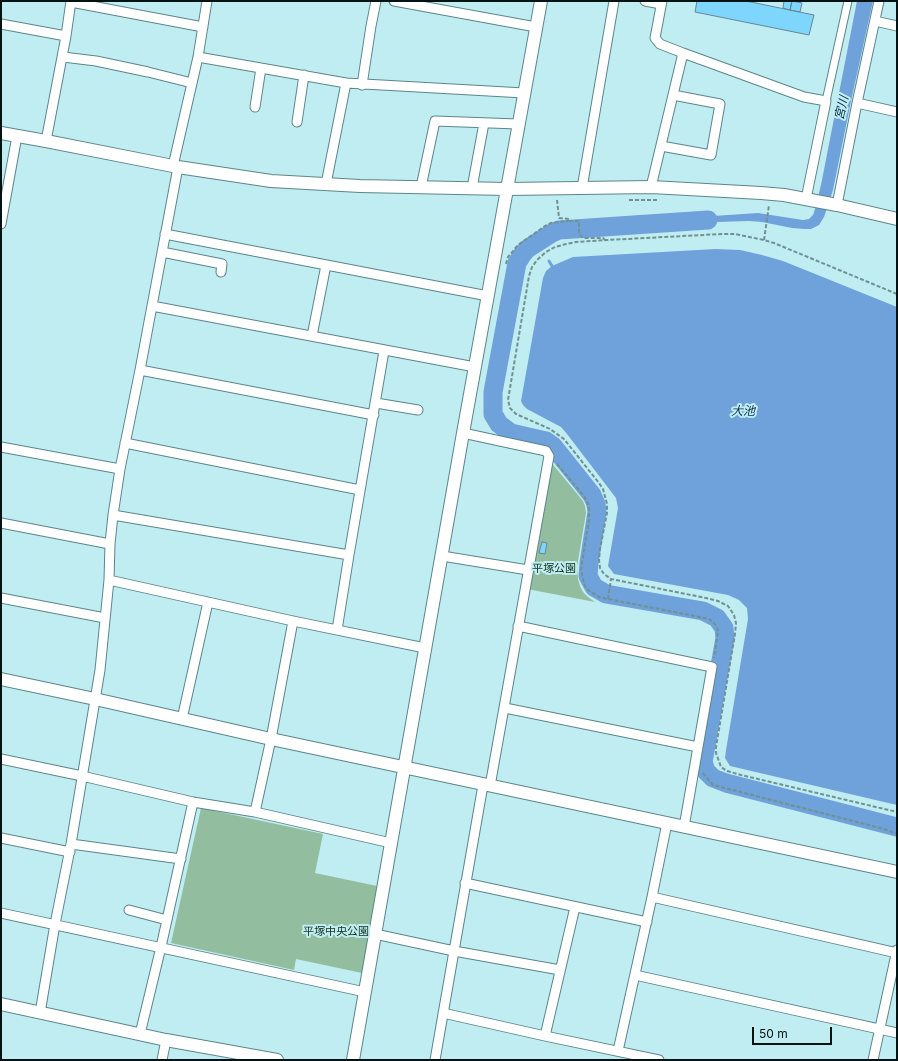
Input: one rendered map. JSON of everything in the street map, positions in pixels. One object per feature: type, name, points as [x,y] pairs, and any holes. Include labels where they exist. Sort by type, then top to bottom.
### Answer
[{"type":"street","points":[[46,141],[66,36],[71,1],[203,27]]},
{"type":"street","points":[[40,1013],[55,924],[71,848],[100,670],[109,580],[110,544],[120,469],[152,306],[175,167],[198,57],[207,1]]},
{"type":"street","points":[[362,85],[376,1]]},
{"type":"street","points":[[394,1],[536,27]]},
{"type":"street","points":[[353,1060],[506,190],[541,1]]},
{"type":"street","points":[[582,188],[614,1]]},
{"type":"street","points":[[645,1],[662,3],[655,38],[660,44],[683,54],[804,97],[826,101]]},
{"type":"street","points":[[808,199],[826,101],[848,1]]},
{"type":"street","points":[[835,204],[879,1]]},
{"type":"street","points":[[875,21],[897,26]]},
{"type":"street","points":[[1,24],[66,36]]},
{"type":"street","points":[[651,187],[683,54]]},
{"type":"street","points":[[62,57],[96,61],[192,83]]},
{"type":"street","points":[[198,57],[362,85],[524,93]]},
{"type":"street","points":[[255,107],[261,68]]},
{"type":"street","points":[[297,122],[304,75]]},
{"type":"street","points":[[326,184],[346,83]]},
{"type":"street","points":[[661,146],[711,155],[720,104],[673,95]]},
{"type":"street","points":[[857,103],[897,112]]},
{"type":"street","points":[[421,187],[435,121],[518,124]]},
{"type":"street","points":[[472,188],[484,123]]},
{"type":"street","points":[[1,133],[175,167],[271,181],[360,186],[506,190],[651,187],[761,193],[808,199],[897,218]]},
{"type":"street","points":[[1,224],[17,136]]},
{"type":"street","points":[[165,234],[488,296]]},
{"type":"street","points":[[162,252],[222,264],[221,272]]},
{"type":"street","points":[[312,336],[326,265]]},
{"type":"street","points":[[152,306],[475,367]]},
{"type":"street","points":[[337,630],[384,351]]},
{"type":"street","points":[[140,370],[374,415]]},
{"type":"street","points":[[376,403],[418,410]]},
{"type":"street","points":[[435,1060],[465,883],[486,785],[505,708],[518,626],[549,456],[546,451],[463,433]]},
{"type":"street","points":[[125,443],[360,490]]},
{"type":"street","points":[[1,447],[120,469]]},
{"type":"street","points":[[113,514],[349,555]]},
{"type":"street","points":[[1,523],[110,544]]},
{"type":"street","points":[[442,556],[528,570]]},
{"type":"street","points":[[109,580],[425,648]]},
{"type":"street","points":[[1,598],[105,618]]},
{"type":"street","points":[[182,719],[208,602]]},
{"type":"street","points":[[255,812],[271,739],[293,620]]},
{"type":"street","points":[[518,626],[712,667],[684,827]]},
{"type":"street","points":[[1,679],[404,768],[897,872]]},
{"type":"street","points":[[505,708],[698,747]]},
{"type":"street","points":[[1,759],[194,802],[255,812],[391,843]]},
{"type":"street","points":[[140,1034],[194,802]]},
{"type":"street","points":[[618,1051],[647,922],[667,823]]},
{"type":"street","points":[[1,838],[71,848],[181,859]]},
{"type":"street","points":[[465,883],[647,922]]},
{"type":"street","points":[[652,898],[897,952],[873,1060]]},
{"type":"street","points":[[544,1036],[575,907]]},
{"type":"street","points":[[129,910],[167,920]]},
{"type":"street","points":[[1,913],[365,992]]},
{"type":"street","points":[[375,934],[560,970]]},
{"type":"street","points":[[635,975],[897,1033]]},
{"type":"street","points":[[1,1004],[166,1040],[277,1060]]},
{"type":"street","points":[[443,1013],[659,1060]]},
{"type":"street","points":[[162,1060],[166,1040]]},
{"type":"path","points":[[557,200],[559,218],[569,219],[569,221]]},
{"type":"path","points":[[626,200],[665,200]]},
{"type":"path","points":[[764,240],[769,205],[775,206]]},
{"type":"path","points":[[505,267],[508,257],[518,245],[551,223],[579,221],[579,233],[582,236],[585,238],[604,238],[607,240]]},
{"type":"path","points":[[897,294],[774,242],[735,234],[576,242],[555,247],[546,252],[537,260],[532,267],[529,276],[508,400],[510,408],[516,414],[550,429],[564,439],[603,490],[607,504],[607,514],[599,560],[600,568],[604,574],[611,579],[718,601],[728,606],[734,615],[736,623],[735,634],[716,747],[716,754],[721,767],[741,775],[897,812]]},
{"type":"path","points":[[549,456],[587,500],[590,510],[582,562],[582,577],[588,590],[599,597],[705,618],[713,622],[718,631],[712,667]]},
{"type":"path","points":[[608,599],[611,579]]},
{"type":"path","points":[[694,767],[700,768],[713,785],[884,829],[897,834]]},
{"type":"green space","name":"平塚公園","points":[[550,461],[583,501],[585,506],[586,513],[577,567],[578,579],[583,592],[595,602],[527,589]]},
{"type":"green space","name":"平塚中央公園","points":[[201,808],[323,834],[315,873],[377,886],[362,973],[296,959],[294,970],[171,943]]},
{"type":"water","name":"宮川","points":[[857,1],[873,1],[833,190],[824,217],[819,225],[811,229],[804,229],[749,221],[683,224],[683,218],[758,213],[803,220],[809,219],[813,215],[821,185]]},
{"type":"water","name":"大池","points":[[716,249],[740,250],[783,261],[897,307],[897,805],[730,766],[725,758],[748,619],[747,608],[739,600],[728,595],[614,574],[608,566],[618,508],[616,498],[561,427],[527,409],[521,401],[543,278],[546,271],[552,266],[573,257]]},
{"type":"building","points":[[697,1],[746,1],[814,15],[809,35],[695,12]]},
{"type":"building","points":[[784,1],[792,1],[790,10],[783,8]]},
{"type":"building","points":[[792,1],[802,3],[800,12],[790,10]]},
{"type":"building","points":[[542,542],[547,543],[545,554],[539,553]]},
{"type":"waterway","points":[[708,220],[559,230],[527,249],[517,263],[493,392],[493,414],[499,424],[511,433],[546,441],[553,446],[592,495],[596,504],[597,512],[588,576],[594,587],[606,594],[703,611],[717,618],[724,628],[725,638],[703,762],[706,771],[713,778],[726,783],[897,827]]},
{"type":"waterway","points":[[536,243],[540,248]]},
{"type":"waterway","points":[[549,261],[552,266]]}]
